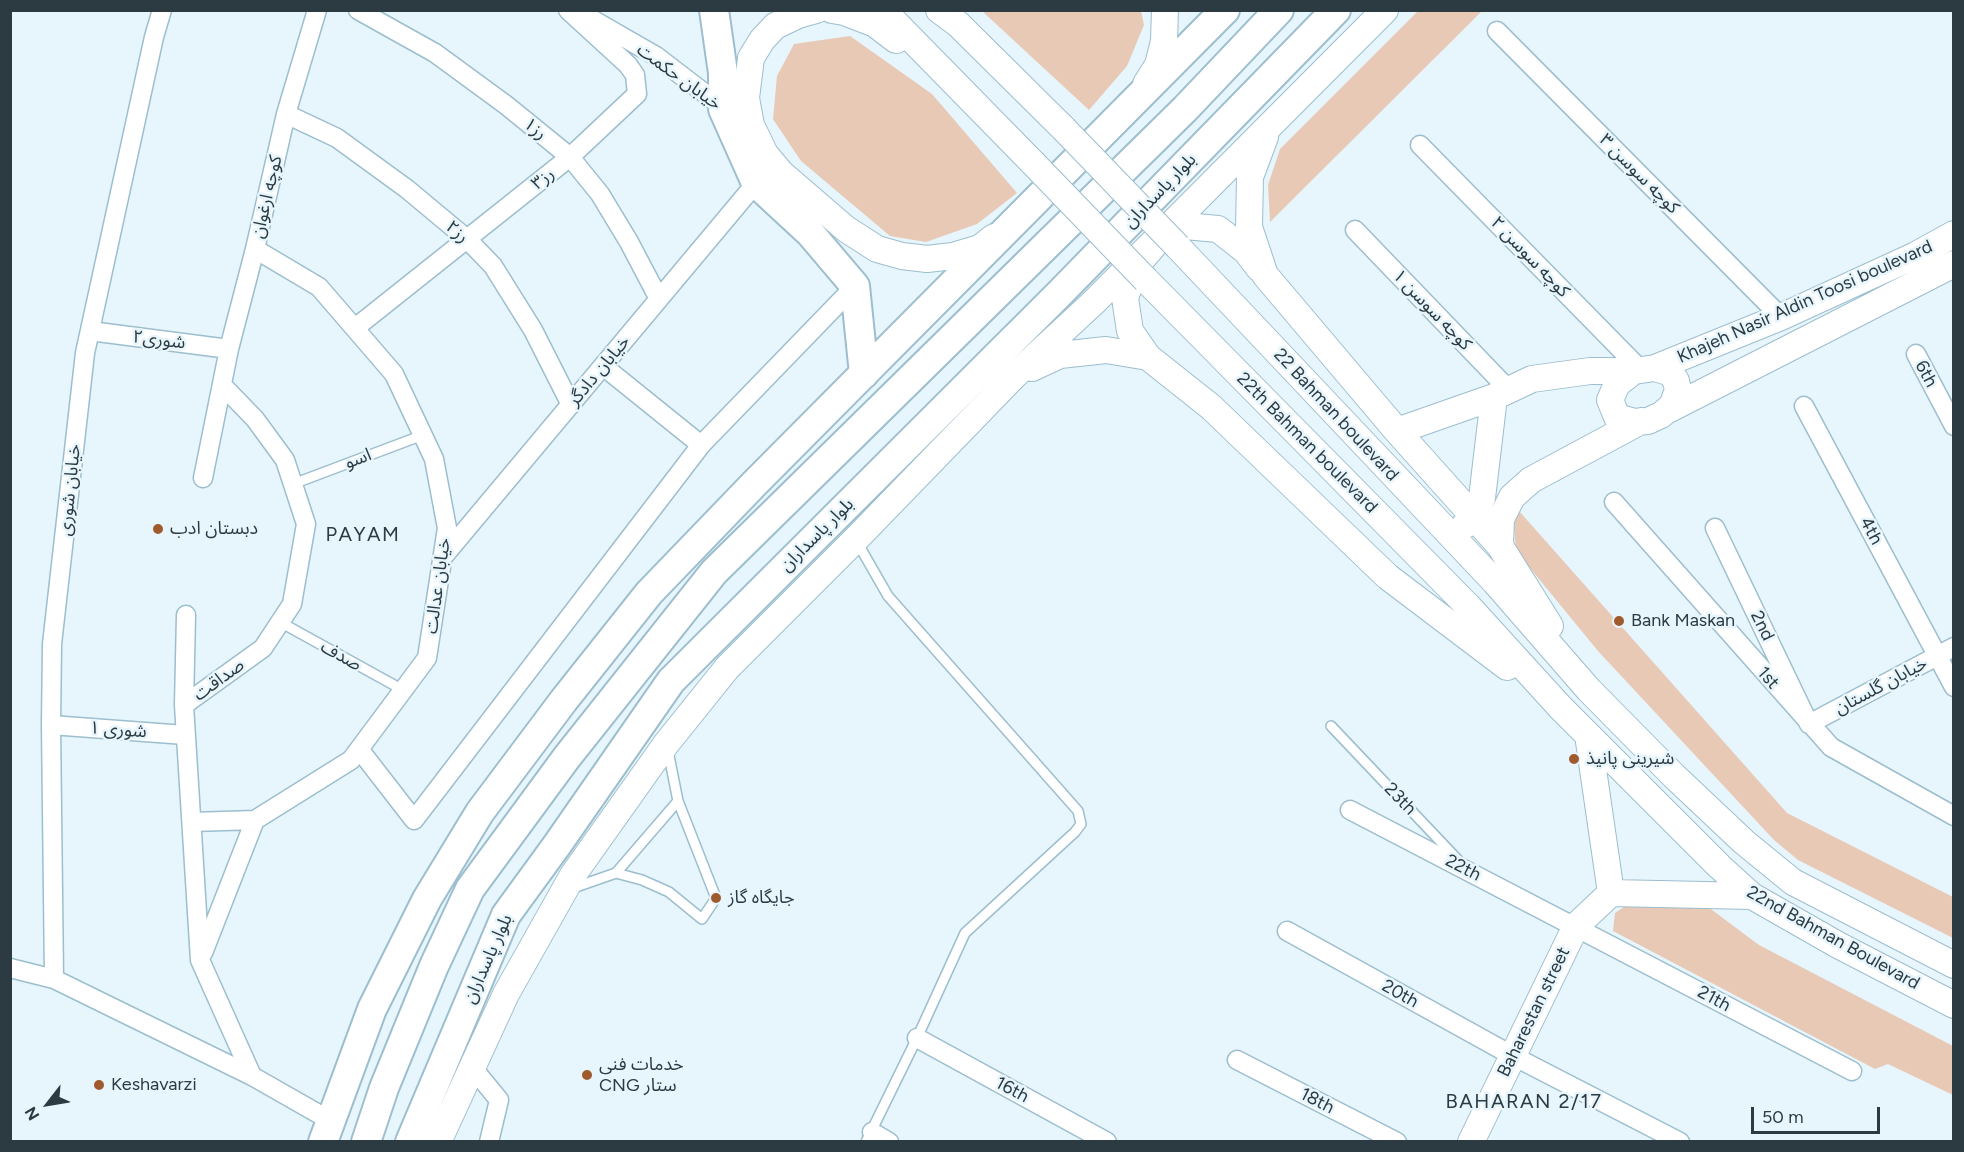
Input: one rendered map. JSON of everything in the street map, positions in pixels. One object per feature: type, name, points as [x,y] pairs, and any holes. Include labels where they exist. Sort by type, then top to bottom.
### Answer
[{"type":"main road","points":[[714,10],[723,73],[723,109],[756,183],[810,234],[855,285],[864,374]]},
{"type":"main road","points":[[816,10],[798,15],[775,26],[762,40],[751,58],[746,98],[751,125],[765,154],[781,172],[846,229],[877,249],[902,256],[927,259],[953,256],[980,248],[1016,221]]},
{"type":"main road","points":[[832,10],[876,24],[954,82]]},
{"type":"main road","points":[[883,10],[954,82]]},
{"type":"main road","points":[[1136,99],[1158,65],[1164,40],[1165,10]]},
{"type":"main road","points":[[327,1131],[372,1009],[427,899],[480,812],[564,700],[649,593],[1225,10]]},
{"type":"main road","points":[[366,1142],[384,1088],[434,966],[470,890],[567,758],[714,572],[1185,109],[1279,10]]},
{"type":"main road","name":"بلوار پاسداران","points":[[410,1142],[506,915],[671,681],[1060,293],[1336,10]]},
{"type":"main road","points":[[438,1142],[506,994],[573,875],[666,744],[727,668],[1013,377],[1094,302],[1386,10]]},
{"type":"main road","name":"22 Bahman boulevard","points":[[947,15],[1064,129],[1178,247],[1443,529]]},
{"type":"main road","name":"22th Bahman boulevard","points":[[954,82],[1468,606],[1560,707]]},
{"type":"main road","points":[[1265,275],[1248,227],[1250,177],[1268,128]]},
{"type":"main road","points":[[1560,707],[1388,577],[1211,407],[1148,357],[1130,331],[1125,298],[1136,266],[1156,243],[1185,226],[1218,229],[1246,251],[1396,431],[1500,546],[1589,690]]},
{"type":"main road","name":"Khajeh Nasir Aldin Toosi boulevard","points":[[1643,369],[1781,317],[1916,255],[1953,234]]},
{"type":"main road","name":"Khajeh Nasir Aldin Toosi boulevard","points":[[1666,411],[1953,264]]},
{"type":"main road","points":[[1013,377],[1060,355],[1106,350],[1148,357]]},
{"type":"main road","points":[[1396,431],[1501,393],[1532,379],[1590,371],[1643,369],[1671,373],[1678,390],[1676,398],[1666,411],[1655,418],[1641,421],[1617,417],[1610,400],[1617,384],[1643,369]]},
{"type":"main road","points":[[1443,529],[1462,528],[1475,516],[1482,498],[1501,393]]},
{"type":"main road","points":[[1500,546],[1501,519],[1512,497],[1531,480],[1641,421]]},
{"type":"main road","name":"22nd Bahman Boulevard","points":[[1443,529],[1495,582],[1589,690],[1674,776],[1744,842],[1793,882],[1953,965]]},
{"type":"main road","points":[[649,593],[714,572]]},
{"type":"main road","name":"22nd Bahman Boulevard","points":[[1560,707],[1752,896],[1838,945],[1953,1005]]},
{"type":"main road","points":[[1588,735],[1611,892],[1752,896]]},
{"type":"main road","points":[[434,966],[455,855]]},
{"type":"main road","name":"Baharestan street","points":[[1471,1142],[1576,926],[1611,892]]},
{"type":"street","name":"خیابان شوری","points":[[54,979],[52,644],[85,353],[154,37],[162,10]]},
{"type":"street","name":"کوچه ارغوان","points":[[203,478],[229,349],[286,114],[317,10]]},
{"type":"street","name":"رز۱","points":[[358,10],[435,53],[506,105],[570,157],[600,194],[659,299]]},
{"type":"street","name":"رز۳","points":[[355,328],[570,157],[637,94],[635,75],[628,65],[568,10]]},
{"type":"street","name":"خیابان حکمت","points":[[576,10],[656,56],[723,109],[751,125]]},
{"type":"street","name":"کوچه سوسن ۳","points":[[1497,31],[1781,317]]},
{"type":"street","name":"رز۲","points":[[286,114],[336,138],[407,189],[467,239],[493,266],[533,330],[571,405]]},
{"type":"street","name":"کوچه سوسن ۲","points":[[1420,145],[1643,369]]},
{"type":"street","name":"خیابان دادگر","points":[[442,559],[756,183]]},
{"type":"street","name":"کوچه سوسن ۱","points":[[1354,230],[1501,393]]},
{"type":"street","name":"خیابان عدالت","points":[[255,249],[319,287],[394,374],[434,459],[447,528],[427,658],[351,760],[255,820]]},
{"type":"street","points":[[359,749],[414,819],[701,445],[855,285]]},
{"type":"street","name":"شوری۲","points":[[90,331],[229,349]]},
{"type":"street","name":"6th","points":[[1916,354],[1953,426]]},
{"type":"street","points":[[603,366],[701,445]]},
{"type":"street","name":"صداقت","points":[[222,385],[255,419],[285,460],[306,524],[292,604],[263,648],[184,705],[200,960],[252,1076]]},
{"type":"street","name":"4th","points":[[1804,406],[1953,687]]},
{"type":"street","name":"1st","points":[[1614,502],[1831,747],[1953,816]]},
{"type":"street","name":"2nd","points":[[1715,528],[1809,724]]},
{"type":"street","points":[[184,705],[186,615]]},
{"type":"street","name":"خیابان گلستان","points":[[1809,724],[1953,647]]},
{"type":"street","name":"شوری ۱","points":[[51,725],[185,735]]},
{"type":"street","name":"22th","points":[[1350,810],[1576,926]]},
{"type":"street","points":[[192,822],[255,820],[200,960]]},
{"type":"street","name":"21th","points":[[1576,926],[1852,1071]]},
{"type":"street","name":"20th","points":[[1287,931],[1513,1056],[1680,1142]]},
{"type":"street","points":[[10,968],[54,979],[252,1076],[327,1131]]},
{"type":"street","name":"16th","points":[[916,1038],[1076,1134],[1107,1142]]},
{"type":"street","name":"18th","points":[[1237,1060],[1397,1142]]},
{"type":"street","points":[[472,1067],[499,1100],[489,1142]]},
{"type":"street","points":[[869,1137],[889,1142]]},
{"type":"lane","name":"اسو","points":[[293,484],[423,435]]},
{"type":"lane","points":[[856,539],[888,596],[1078,811],[1081,824],[965,933],[869,1137]]},
{"type":"lane","name":"صدف","points":[[280,622],[403,690]]},
{"type":"lane","name":"23th","points":[[1331,726],[1469,871]]},
{"type":"lane","points":[[616,873],[642,880],[669,892],[702,919],[716,898],[678,801],[666,744]]},
{"type":"lane","points":[[565,890],[616,873],[678,801]]},
{"type":"shaded area","points":[[1419,10],[1482,11],[1270,222],[1268,185],[1280,149]]},
{"type":"shaded area","points":[[982,11],[1141,11],[1144,25],[1127,66],[1089,110]]},
{"type":"shaded area","points":[[850,36],[932,94],[1017,193],[977,224],[926,242],[890,236],[801,161],[773,119],[777,76],[794,44]]},
{"type":"shaded area","points":[[1519,511],[1787,813],[1953,897],[1953,938],[1798,860],[1774,840],[1598,651],[1516,551],[1514,525]]},
{"type":"shaded area","points":[[1633,901],[1700,901],[1759,945],[1953,1046],[1953,1095],[1888,1064],[1875,1069],[1613,931],[1615,913]]},
{"type":"place","name":"دبستان ادب","points":[[158,529]]},
{"type":"place","name":"Bank Maskan","points":[[1619,621]]},
{"type":"place","name":"شیرینی پانیذ","points":[[1574,759]]},
{"type":"place","name":"جایگاه گاز","points":[[716,898]]},
{"type":"place","name":"خدمات فنی‌ CNG ستار","points":[[587,1075]]},
{"type":"place","name":"Keshavarzi","points":[[99,1085]]},
{"type":"district","name":"PAYAM","points":[[363,535]]},
{"type":"district","name":"BAHARAN 2/17","points":[[1524,1102]]}]
